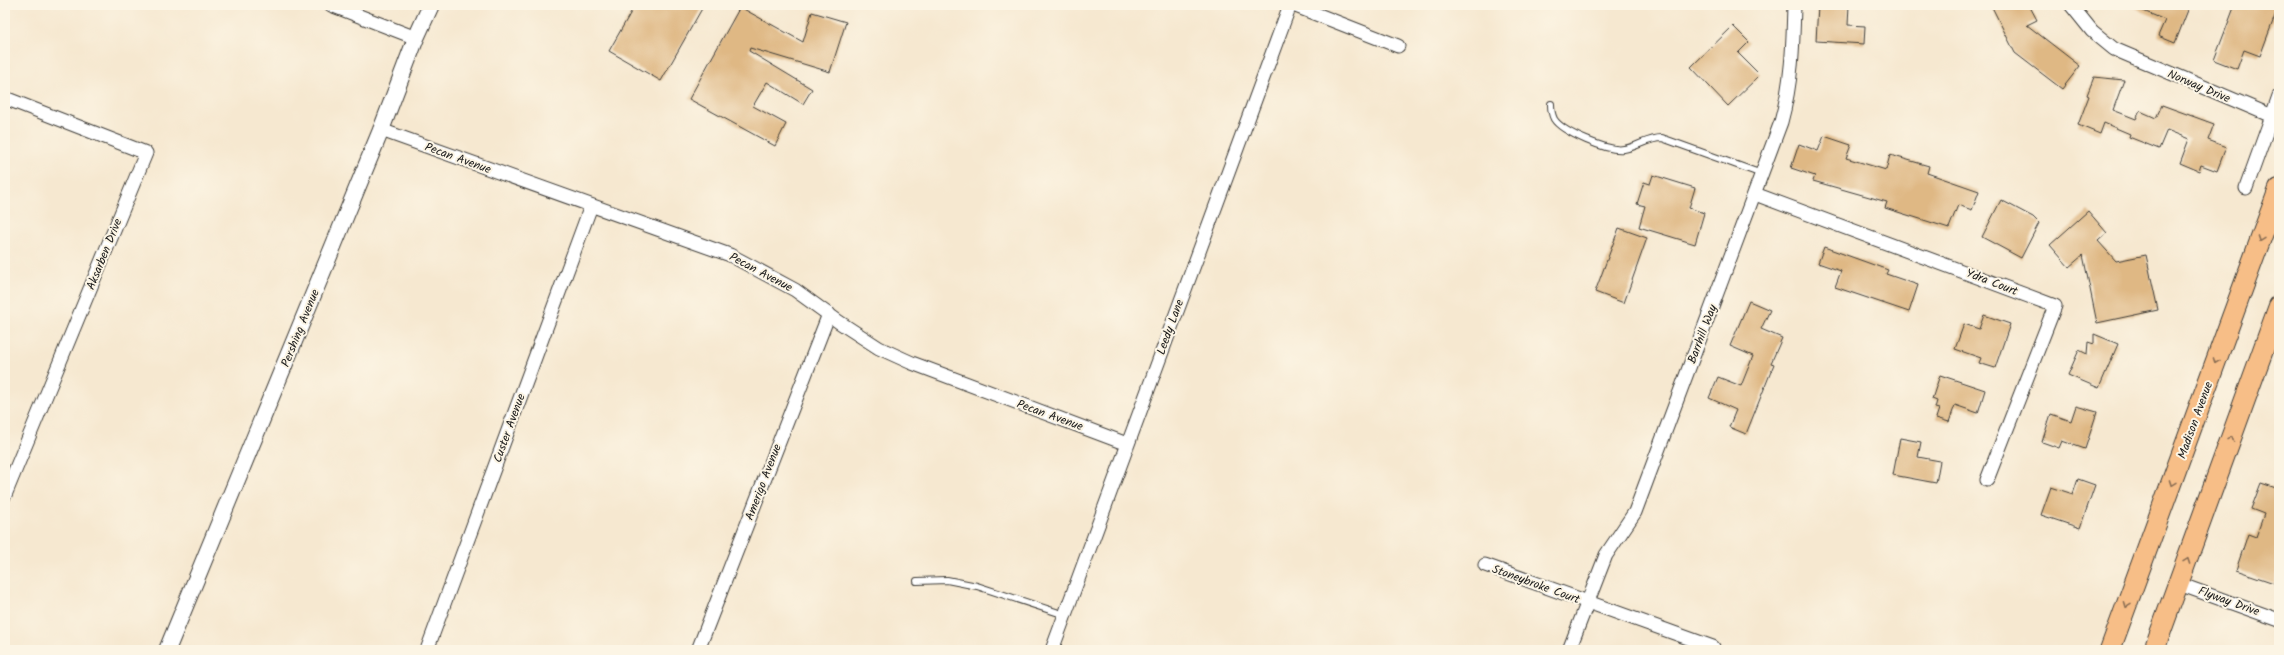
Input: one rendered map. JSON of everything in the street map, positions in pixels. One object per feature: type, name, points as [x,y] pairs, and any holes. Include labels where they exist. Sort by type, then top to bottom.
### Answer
[{"type":"main road","name":"Madison Avenue","points":[[2110,650],[2279,189]]},
{"type":"main road","points":[[2154,650],[2279,306]]},
{"type":"street","points":[[331,5],[416,38]]},
{"type":"street","name":"Pershing Avenue","points":[[167,650],[381,130],[416,38],[431,5]]},
{"type":"street","points":[[1292,5],[1398,46]]},
{"type":"street","name":"Leedy Lane","points":[[1052,650],[1127,444],[1292,5]]},
{"type":"street","name":"Barrhill Way","points":[[1569,650],[1606,555],[1634,512],[1781,122],[1789,95],[1793,67],[1794,5]]},
{"type":"street","name":"Norway Drive","points":[[2071,5],[2092,31],[2120,52],[2272,116]]},
{"type":"street","points":[[2246,188],[2279,96]]},
{"type":"street","name":"Aksarben Drive","points":[[5,98],[146,152],[5,495]]},
{"type":"street","name":"Pecan Avenue","points":[[381,130],[730,255],[795,290],[879,348],[912,363],[1127,444]]},
{"type":"street","name":"Ydra Court","points":[[1755,194],[2055,306],[1987,480]]},
{"type":"street","name":"Custer Avenue","points":[[427,650],[592,206]]},
{"type":"street","name":"Amerigo Avenue","points":[[698,650],[829,314]]},
{"type":"street","name":"Stoneybroke Court","points":[[1485,565],[1713,647]]},
{"type":"street","name":"Flyway Drive","points":[[2179,584],[2279,620]]},
{"type":"lane","points":[[1551,104],[1554,119],[1563,128],[1605,146],[1623,150],[1654,138],[1662,138],[1762,174]]},
{"type":"lane","points":[[917,580],[947,580],[977,586],[1065,615]]},
{"type":"building","points":[[635,5],[704,5],[661,81],[609,51]]},
{"type":"building","points":[[1818,5],[1849,5],[1848,25],[1865,26],[1864,44],[1816,41]]},
{"type":"building","points":[[1991,5],[2029,5],[2037,20],[2027,25],[2080,66],[2062,89],[2015,53]]},
{"type":"building","points":[[2129,5],[2190,5],[2175,43],[2158,36],[2165,20]]},
{"type":"building","points":[[2235,5],[2279,5],[2260,56],[2244,50],[2237,69],[2214,60]]},
{"type":"building","points":[[740,7],[803,42],[812,12],[846,22],[830,72],[750,48],[749,51],[812,89],[803,104],[767,82],[753,106],[786,124],[775,146],[689,99]]},
{"type":"building","points":[[1733,26],[1749,42],[1738,53],[1760,75],[1728,106],[1691,67]]},
{"type":"building","points":[[2094,77],[2124,80],[2113,110],[2136,119],[2140,111],[2156,118],[2162,105],[2214,124],[2208,140],[2226,147],[2217,171],[2201,165],[2199,171],[2180,163],[2189,139],[2167,130],[2159,149],[2129,137],[2130,134],[2104,123],[2100,134],[2078,125],[2089,96],[2087,95]]},
{"type":"building","points":[[1824,136],[1851,145],[1846,158],[1886,170],[1890,155],[1929,166],[1927,173],[1979,191],[1972,210],[1958,205],[1949,228],[1885,208],[1887,202],[1813,181],[1815,176],[1791,168],[1799,144],[1818,151]]},
{"type":"building","points":[[1653,175],[1695,188],[1689,208],[1704,213],[1695,244],[1639,227],[1645,206],[1637,204],[1644,182],[1650,184]]},
{"type":"building","points":[[2001,200],[2033,217],[2039,223],[2021,258],[1982,237]]},
{"type":"building","points":[[2088,211],[2107,233],[2098,241],[2116,261],[2146,255],[2158,310],[2097,323],[2083,255],[2069,267],[2050,245]]},
{"type":"building","points":[[1619,228],[1647,238],[1624,303],[1595,292]]},
{"type":"building","points":[[1824,247],[1888,270],[1886,274],[1918,285],[1909,312],[1835,287],[1841,271],[1818,263]]},
{"type":"building","points":[[1749,301],[1770,310],[1761,329],[1782,338],[1771,363],[1774,364],[1746,434],[1729,427],[1736,410],[1709,398],[1718,377],[1741,386],[1753,356],[1730,346]]},
{"type":"building","points":[[1984,315],[2010,324],[1995,368],[1979,363],[1981,358],[1955,349],[1964,324],[1979,329]]},
{"type":"building","points":[[2094,334],[2118,344],[2099,388],[2068,375],[2079,350],[2087,354],[2088,342],[2094,344]]},
{"type":"building","points":[[1940,375],[1985,390],[1978,413],[1955,405],[1949,422],[1936,418],[1939,409],[1935,408],[1937,401],[1932,399]]},
{"type":"building","points":[[2076,406],[2097,412],[2085,449],[2062,441],[2059,448],[2042,442],[2051,414],[2071,421]]},
{"type":"building","points":[[1900,438],[1921,442],[1918,457],[1940,461],[1936,483],[1893,475]]},
{"type":"building","points":[[2078,479],[2095,485],[2080,528],[2041,515],[2051,487],[2073,494]]},
{"type":"building","points":[[2261,483],[2279,489],[2279,568],[2274,583],[2236,570],[2248,534],[2256,537],[2264,514],[2251,509]]}]
